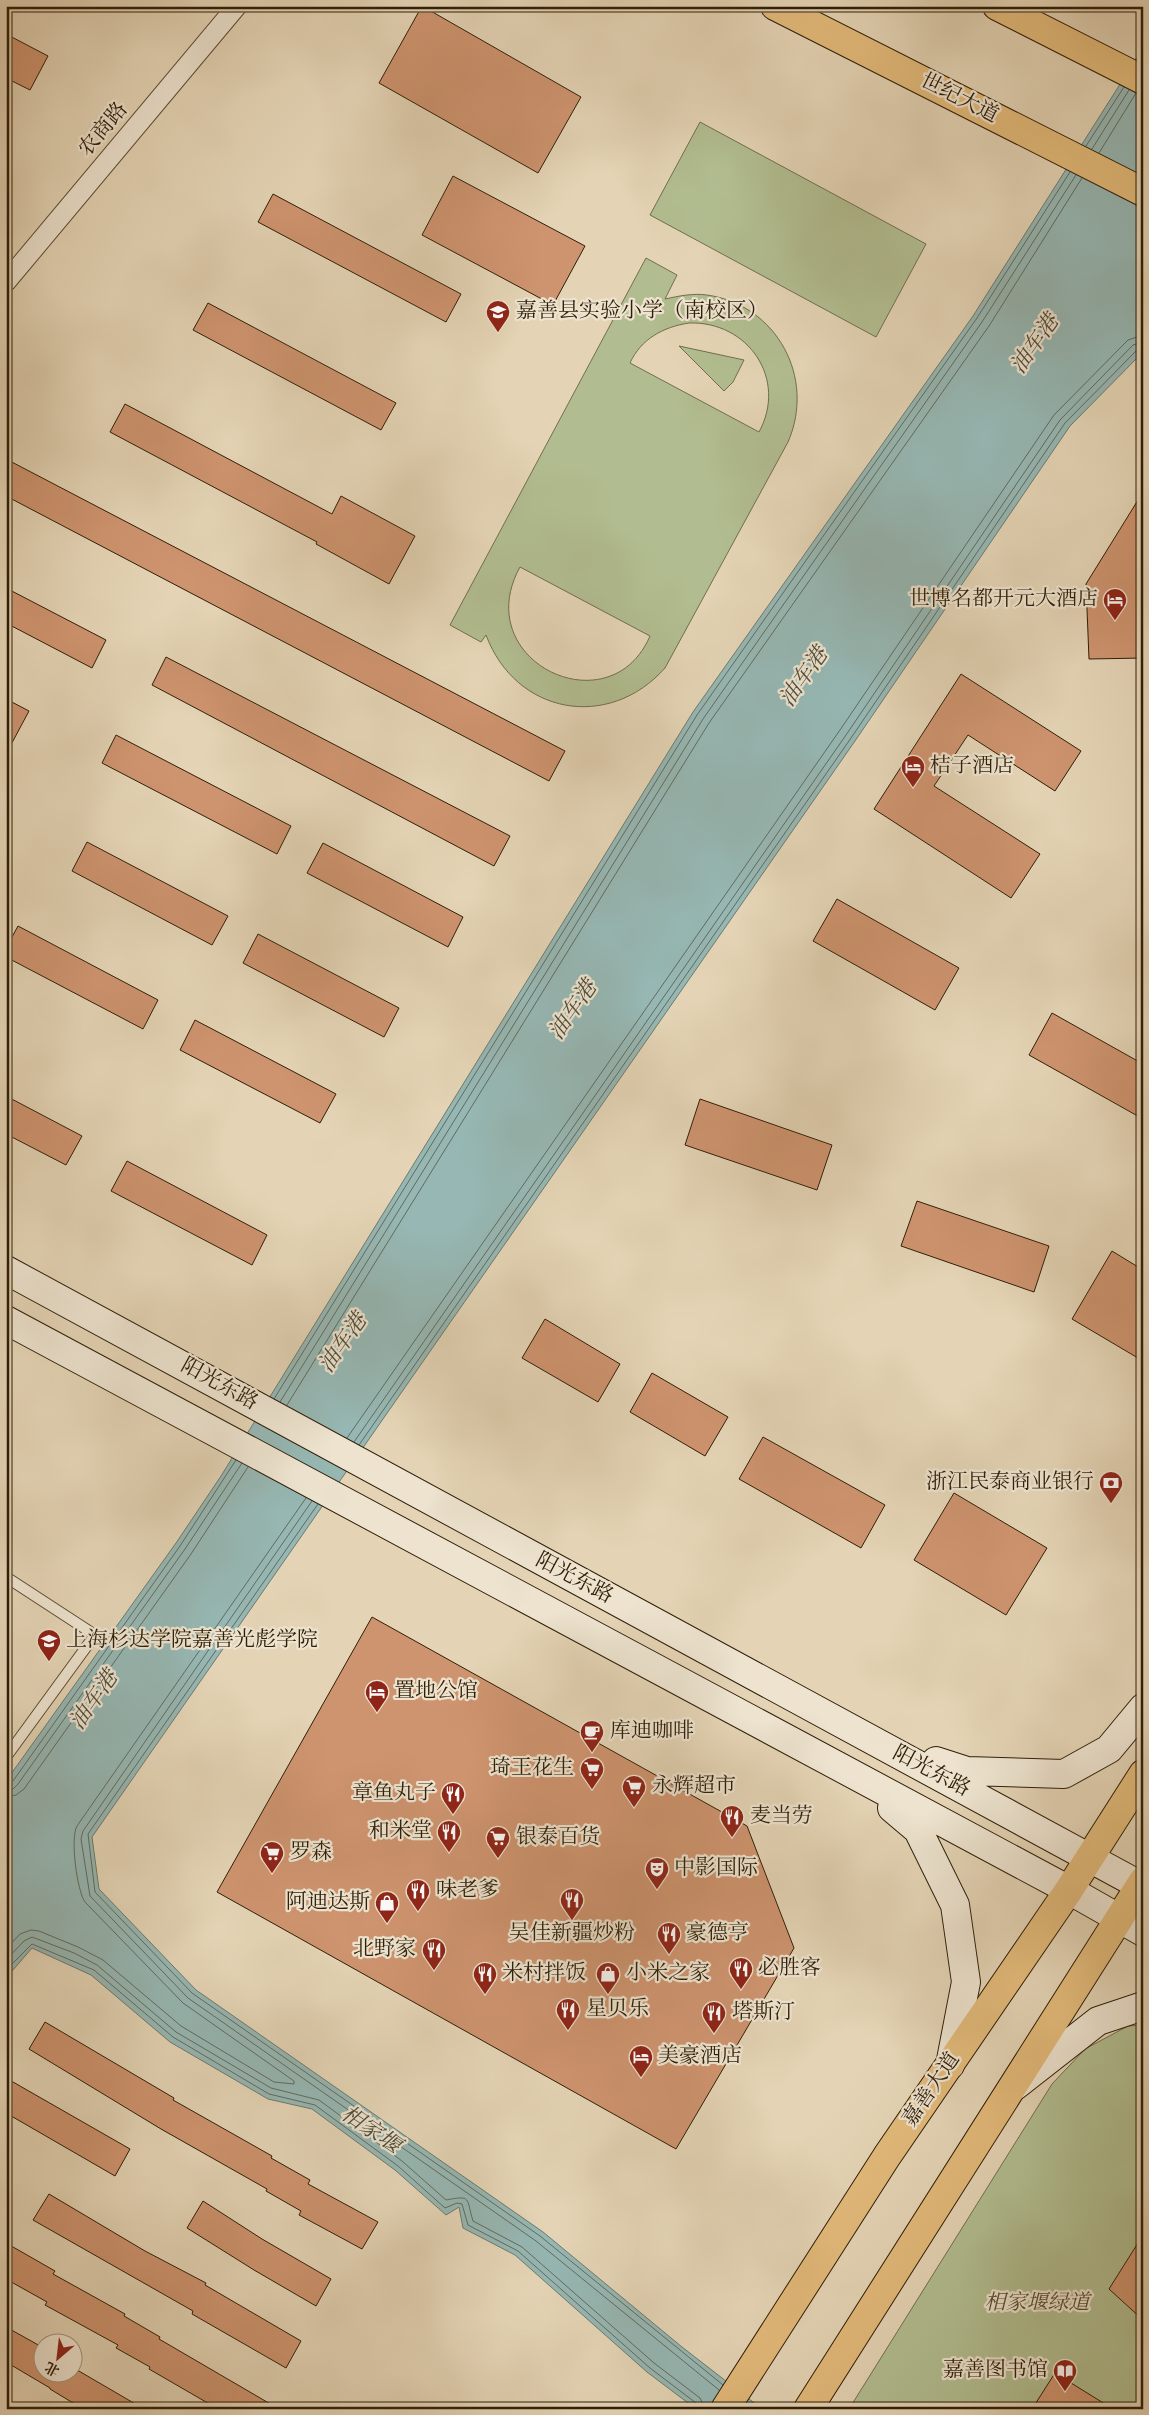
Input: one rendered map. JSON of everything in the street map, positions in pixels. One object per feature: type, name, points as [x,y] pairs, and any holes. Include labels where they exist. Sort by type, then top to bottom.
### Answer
[{"type":"main road","name":"世纪大道","points":[[775,6],[1143,192]]},
{"type":"main road","points":[[997,6],[1143,80]]},
{"type":"main road","name":"阳光东路","points":[[6,1270],[1090,1858],[1142,1884]]},
{"type":"main road","name":"阳光东路","points":[[6,1320],[1069,1890],[1143,1932]]},
{"type":"main road","points":[[873,1740],[967,1771],[1064,1774],[1109,1748],[1143,1708]]},
{"type":"main road","points":[[852,1774],[918,1830],[955,1905],[966,1982],[950,2065]]},
{"type":"main road","name":"嘉善大道","points":[[725,2409],[888,2156],[1069,1890],[1143,1774]]},
{"type":"main road","points":[[808,2409],[1142,1884]]},
{"type":"main road","points":[[1010,2090],[1098,2021],[1143,2006]]},
{"type":"street","name":"农商路","points":[[6,282],[237,6]]},
{"type":"lane","points":[[6,1577],[95,1635],[6,1757]]},
{"type":"green space","points":[[700,122],[926,244],[876,337],[650,215]]},
{"type":"green space","points":[[646,258],[677,275],[665,299],[702,294],[732,302],[753,313],[771,329],[784,348],[793,370],[797,393],[795,418],[788,442],[665,668],[642,688],[618,701],[592,706],[566,705],[541,697],[519,683],[500,662],[486,635],[481,642],[450,625]],"holes":[[[689,323],[710,325],[729,332],[745,343],[757,357],[765,374],[769,392],[767,412],[759,432],[630,363],[640,347],[654,336],[670,328]],[[520,567],[650,636],[631,664],[606,678],[578,680],[550,672],[528,655],[513,631],[509,601]]]},
{"type":"green space","points":[[679,346],[744,360],[733,382],[724,391]]},
{"type":"green space","name":"相家堰绿道","points":[[1143,2025],[1143,2409],[849,2409],[1052,2084],[1085,2049],[1128,2026]]},
{"type":"water","points":[[1143,48],[1143,352],[1070,426],[855,741],[92,1837],[99,1889],[196,1990],[543,2232],[682,2347],[762,2409],[696,2409],[647,2372],[515,2255],[463,2228],[459,2207],[446,2215],[395,2170],[312,2109],[268,2099],[170,2042],[91,1975],[32,1948],[6,1978],[6,1781],[176,1543],[221,1476],[693,712],[973,316]]},
{"type":"building","points":[[422,6],[581,97],[538,173],[379,83]]},
{"type":"building","points":[[6,34],[48,56],[30,90],[6,78]]},
{"type":"building","points":[[453,176],[585,246],[553,305],[422,235]]},
{"type":"building","points":[[273,194],[461,294],[446,322],[258,222]]},
{"type":"building","points":[[208,303],[396,403],[381,430],[193,330]]},
{"type":"building","points":[[125,404],[332,514],[341,496],[415,536],[389,584],[316,544],[317,542],[110,432]]},
{"type":"building","points":[[6,459],[565,751],[549,781],[6,496]]},
{"type":"building","name":"世博名都开元大酒店","points":[[1143,492],[1143,658],[1089,659],[1086,584]]},
{"type":"building","points":[[6,588],[106,640],[92,668],[6,623]]},
{"type":"building","points":[[166,657],[510,836],[494,866],[152,685]]},
{"type":"building","name":"桔子酒店","points":[[961,674],[1081,751],[1055,791],[968,735],[934,786],[1040,854],[1011,898],[874,809]]},
{"type":"building","points":[[6,699],[29,711],[6,754]]},
{"type":"building","points":[[116,735],[291,826],[277,854],[102,763]]},
{"type":"building","points":[[87,842],[228,916],[212,945],[72,871]]},
{"type":"building","points":[[323,843],[463,917],[448,947],[307,873]]},
{"type":"building","points":[[837,899],[959,968],[935,1010],[813,941]]},
{"type":"building","points":[[18,926],[158,1000],[143,1029],[6,957],[6,948]]},
{"type":"building","points":[[258,934],[399,1008],[384,1037],[243,963]]},
{"type":"building","points":[[1052,1013],[1143,1064],[1143,1119],[1029,1055]]},
{"type":"building","points":[[195,1020],[336,1094],[320,1123],[180,1050]]},
{"type":"building","points":[[6,1096],[82,1136],[66,1165],[6,1134]]},
{"type":"building","points":[[700,1099],[832,1145],[817,1190],[685,1145]]},
{"type":"building","points":[[127,1161],[267,1235],[252,1265],[111,1191]]},
{"type":"building","points":[[917,1201],[1049,1246],[1034,1292],[901,1246]]},
{"type":"building","points":[[1112,1251],[1143,1270],[1143,1361],[1072,1319]]},
{"type":"building","points":[[545,1319],[620,1364],[598,1402],[522,1358]]},
{"type":"building","points":[[652,1373],[728,1417],[705,1456],[630,1412]]},
{"type":"building","points":[[763,1437],[885,1505],[861,1548],[739,1479]]},
{"type":"building","points":[[954,1493],[1047,1548],[1006,1615],[914,1560]]},
{"type":"building","name":"银泰百货","points":[[372,1617],[747,1826],[794,1948],[676,2149],[217,1892]]},
{"type":"building","points":[[45,2022],[174,2098],[173,2100],[272,2156],[271,2158],[310,2180],[308,2184],[378,2222],[362,2249],[299,2215],[301,2211],[266,2191],[267,2189],[161,2129],[29,2049]]},
{"type":"building","points":[[6,2078],[130,2149],[115,2176],[6,2113]]},
{"type":"building","points":[[49,2194],[145,2251],[206,2283],[205,2285],[301,2341],[286,2368],[192,2314],[193,2311],[33,2220]]},
{"type":"building","points":[[203,2201],[262,2239],[331,2279],[316,2306],[187,2228]]},
{"type":"building","points":[[1143,2235],[1143,2320],[1109,2289]]},
{"type":"building","points":[[6,2243],[55,2271],[53,2274],[125,2314],[124,2316],[160,2337],[159,2339],[279,2409],[218,2409],[149,2369],[150,2367],[116,2348],[118,2345],[45,2305],[47,2302],[6,2279]]},
{"type":"building","points":[[6,2327],[32,2341],[32,2377],[6,2362]]},
{"type":"building","points":[[82,2373],[144,2409],[83,2409],[40,2382],[82,2382]]},
{"type":"building","name":"嘉善图书馆","points":[[1055,2373],[1113,2409],[1032,2409]]},
{"type":"place","name":"嘉善县实验小学（南校区）","points":[[498,333]]},
{"type":"place","name":"世博名都开元大酒店","points":[[1115,621]]},
{"type":"place","name":"桔子酒店","points":[[913,788]]},
{"type":"place","name":"浙江民泰商业银行","points":[[1111,1504]]},
{"type":"place","name":"上海杉达学院嘉善光彪学院","points":[[49,1662]]},
{"type":"place","name":"置地公馆","points":[[377,1713]]},
{"type":"place","name":"库迪咖啡","points":[[592,1753]]},
{"type":"place","name":"琦王花生","points":[[592,1790]]},
{"type":"place","name":"永辉超市","points":[[634,1808]]},
{"type":"place","name":"章鱼丸子","points":[[453,1815]]},
{"type":"place","name":"麦当劳","points":[[732,1838]]},
{"type":"place","name":"和米堂","points":[[449,1853]]},
{"type":"place","name":"银泰百货","points":[[498,1859]]},
{"type":"place","name":"罗森","points":[[272,1874]]},
{"type":"place","name":"中影国际","points":[[657,1890]]},
{"type":"place","name":"味老爹","points":[[418,1912]]},
{"type":"place","name":"吴佳新疆炒粉","points":[[572,1921]]},
{"type":"place","name":"阿迪达斯","points":[[387,1924]]},
{"type":"place","name":"豪德亨","points":[[669,1955]]},
{"type":"place","name":"北野家","points":[[434,1971]]},
{"type":"place","name":"必胜客","points":[[741,1990]]},
{"type":"place","name":"米村拌饭","points":[[485,1995]]},
{"type":"place","name":"小米之家","points":[[608,1995]]},
{"type":"place","name":"星贝乐","points":[[568,2031]]},
{"type":"place","name":"塔斯汀","points":[[714,2034]]},
{"type":"place","name":"美豪酒店","points":[[641,2078]]},
{"type":"place","name":"嘉善图书馆","points":[[1065,2392]]},
{"type":"water label","name":"油车港","points":[[1036,345]]},
{"type":"water label","name":"油车港","points":[[805,678]]},
{"type":"water label","name":"油车港","points":[[574,1011]]},
{"type":"water label","name":"油车港","points":[[344,1344]]},
{"type":"water label","name":"油车港","points":[[95,1701]]},
{"type":"water label","name":"相家堰","points":[[370,2131]]}]
